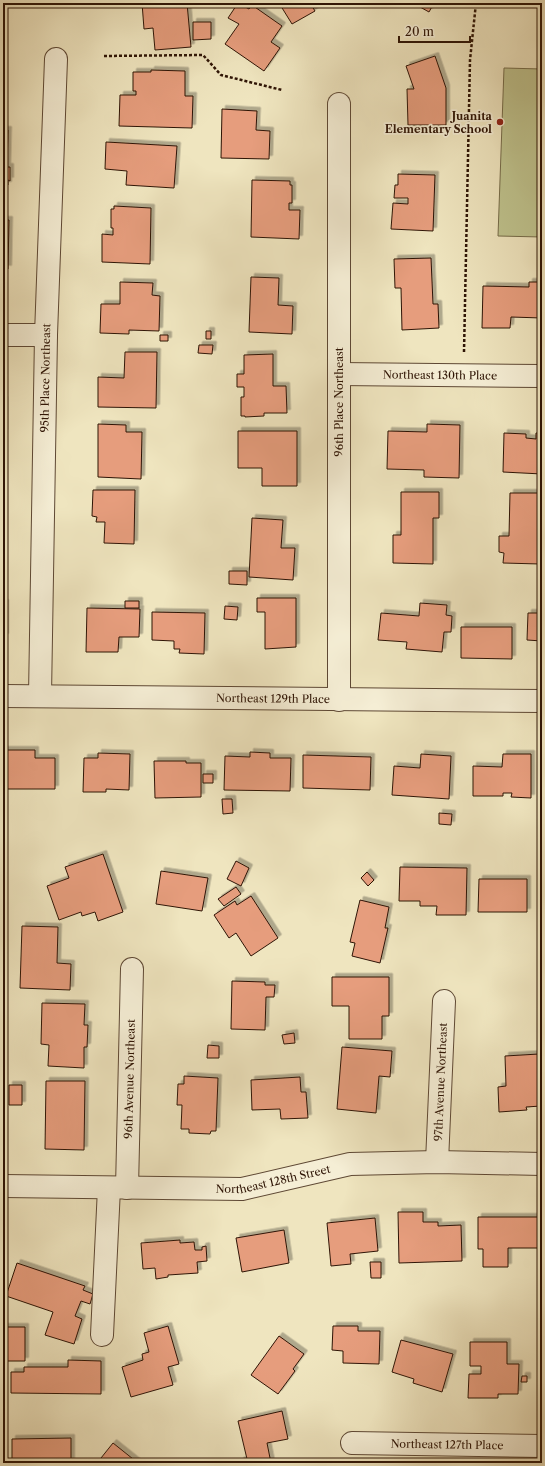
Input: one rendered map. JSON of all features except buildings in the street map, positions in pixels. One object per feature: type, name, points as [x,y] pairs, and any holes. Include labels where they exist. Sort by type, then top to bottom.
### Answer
[{"type":"street","name":"95th Place Northeast","points":[[40,696],[46,335],[56,59]]},
{"type":"street","name":"96th Place Northeast","points":[[339,104],[339,700]]},
{"type":"street","points":[[3,335],[46,335]]},
{"type":"street","name":"Northeast 130th Place","points":[[339,374],[542,376]]},
{"type":"street","name":"Northeast 129th Place","points":[[3,696],[542,701]]},
{"type":"street","name":"96th Avenue Northeast","points":[[102,1335],[118,1188],[132,969]]},
{"type":"street","name":"97th Avenue Northeast","points":[[437,1162],[444,1001]]},
{"type":"street","name":"Northeast 128th Street","points":[[3,1186],[242,1189],[350,1164],[437,1162],[542,1164]]},
{"type":"street","name":"Northeast 127th Place","points":[[352,1443],[542,1446]]},
{"type":"path","points":[[464,356],[470,60],[476,3]]},
{"type":"path","points":[[104,56],[203,56],[221,75],[282,90]]},
{"type":"green space","points":[[504,68],[542,69],[542,237],[498,236]]},
{"type":"place","name":"Juanita Elementary School","points":[[500,122]]}]
